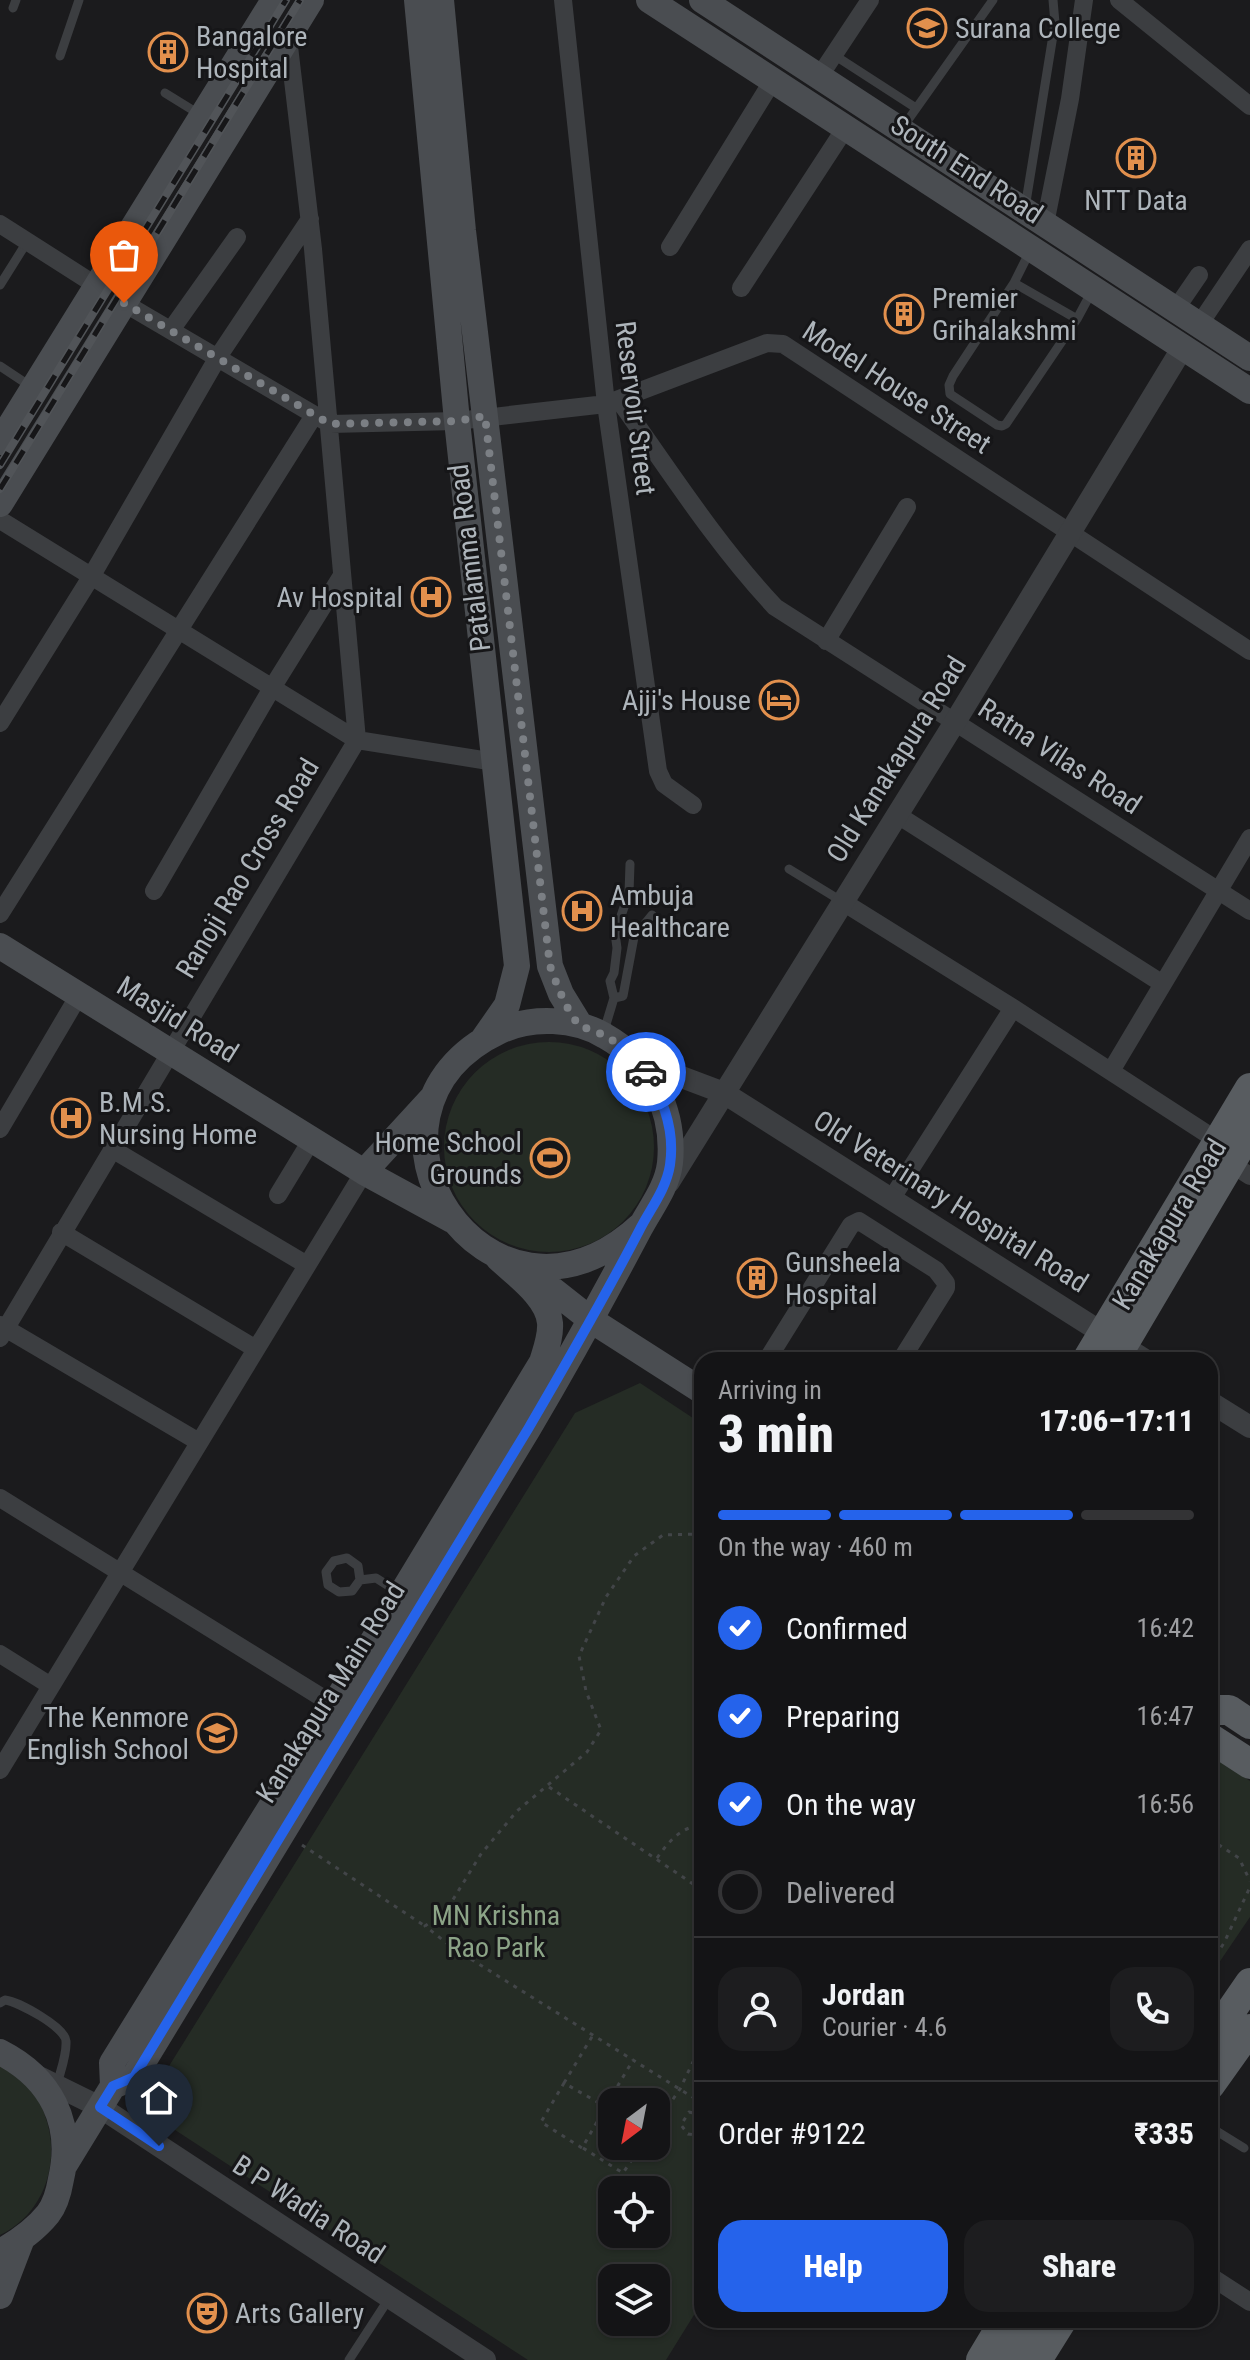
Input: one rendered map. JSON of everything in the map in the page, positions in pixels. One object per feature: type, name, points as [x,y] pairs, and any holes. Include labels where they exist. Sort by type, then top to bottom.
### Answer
[{"type":"main road","points":[[0,504],[311,0]]},
{"type":"main road","name":"Patalamma Road","points":[[417,0],[457,421],[517,966],[507,1005],[483,1040]]},
{"type":"main road","name":"Patalamma Road","points":[[441,0],[463,231],[550,966],[561,994],[591,1030]]},
{"type":"main road","name":"South End Road","points":[[649,0],[1250,391]]},
{"type":"main road","name":"South End Road","points":[[702,0],[1250,358]]},
{"type":"main road","points":[[0,442],[202,116],[266,2]]},
{"type":"main road","name":"Masjid Road","points":[[0,946],[364,1172],[453,1221]]},
{"type":"main road","points":[[64,2166],[106,2096],[112,2063],[542,1362],[551,1321],[544,1304],[493,1253],[453,1221],[438,1198],[427,1160],[428,1120],[436,1094],[447,1073],[463,1055],[505,1029],[530,1022],[555,1021],[591,1030],[639,1061],[659,1092],[670,1128],[670,1165],[658,1200],[642,1224],[622,1242],[586,1260],[546,1267],[519,1263],[493,1253]]},
{"type":"main road","name":"Kanakapura Road","points":[[1233,1160],[1250,1088]]},
{"type":"main road","points":[[364,1172],[436,1094]]},
{"type":"main road","name":"Kanakapura Road","points":[[1121,1350],[1250,1130]]},
{"type":"main road","name":"Kanakapura Main Road","points":[[106,2096],[134,2077],[528,1429],[642,1224]]},
{"type":"main road","points":[[519,1263],[591,1320],[694,1386]]},
{"type":"main road","points":[[1218,1710],[1229,1710],[1250,1724]]},
{"type":"main road","points":[[1218,1743],[1250,1764]]},
{"type":"main road","points":[[1218,2029],[1250,1983]]},
{"type":"main road","points":[[1218,2074],[1250,2029]]},
{"type":"main road","points":[[0,2052],[46,2080],[64,2130],[64,2166],[58,2192],[50,2212],[10,2246],[0,2296]]},
{"type":"main road","points":[[981,2360],[1000,2328]]},
{"type":"main road","points":[[1009,2360],[1028,2328]]},
{"type":"main road","points":[[1037,2360],[1057,2328]]},
{"type":"main road","points":[[1059,2360],[1078,2328]]},
{"type":"street","name":"Reservoir Street","points":[[563,0],[658,771],[664,784],[693,805]]},
{"type":"street","points":[[1035,218],[1070,99],[1084,0]]},
{"type":"street","points":[[1119,0],[1250,106]]},
{"type":"street","points":[[819,77],[868,1]]},
{"type":"street","points":[[288,38],[310,219],[322,420],[357,740]]},
{"type":"street","points":[[670,247],[773,80]]},
{"type":"street","points":[[741,288],[846,127]]},
{"type":"street","points":[[0,723],[91,577],[218,357],[310,219]]},
{"type":"street","points":[[0,224],[97,286]]},
{"type":"street","points":[[171,330],[237,237]]},
{"type":"street","points":[[1199,325],[1250,249]]},
{"type":"street","points":[[1175,310],[1199,275]]},
{"type":"street","points":[[124,303],[322,420]]},
{"type":"street","name":"Model House Street","points":[[322,420],[457,421],[612,402],[767,343],[783,344],[1250,651]]},
{"type":"street","name":"Old Kanakapura Road","points":[[658,1200],[1183,347]]},
{"type":"street","name":"Ratna Vilas Road","points":[[612,402],[756,587],[775,607],[1250,911]]},
{"type":"street","points":[[0,914],[178,631],[322,420]]},
{"type":"street","points":[[826,641],[907,507]]},
{"type":"street","points":[[0,520],[357,740],[495,762]]},
{"type":"street","points":[[154,891],[272,688],[341,577]]},
{"type":"street","name":"Ranoji Rao Cross Road","points":[[2,1331],[357,740]]},
{"type":"street","points":[[896,814],[1163,984]]},
{"type":"street","points":[[1111,1071],[1250,838]]},
{"type":"street","points":[[843,902],[1111,1071],[1233,1160]]},
{"type":"street","points":[[0,1129],[79,995]]},
{"type":"street","points":[[892,1198],[1013,1008]]},
{"type":"street","name":"Old Veterinary Hospital Road","points":[[639,1061],[724,1093],[892,1198],[1121,1350]]},
{"type":"street","points":[[278,1195],[312,1139]]},
{"type":"street","points":[[112,1149],[307,1265]]},
{"type":"street","points":[[0,1770],[364,1172]]},
{"type":"street","points":[[772,1352],[851,1225],[859,1221],[936,1270],[946,1283],[946,1288],[906,1352]]},
{"type":"street","points":[[61,1232],[256,1349]]},
{"type":"street","points":[[2,1331],[199,1442]]},
{"type":"street","points":[[1218,1407],[1250,1427]]},
{"type":"street","points":[[0,1498],[334,1705]]},
{"type":"street","points":[[0,1654],[51,1686]]},
{"type":"street","name":"B P Wadia Road","points":[[46,2080],[106,2096],[390,2297],[485,2360]]},
{"type":"street","points":[[1218,2281],[1250,2302]]},
{"type":"lane","points":[[60,56],[79,0]]},
{"type":"lane","points":[[901,130],[993,0]]},
{"type":"lane","points":[[1035,218],[1055,23],[1053,0]]},
{"type":"lane","points":[[834,55],[916,108]]},
{"type":"lane","points":[[165,93],[202,116]]},
{"type":"lane","points":[[0,285],[27,242]]},
{"type":"lane","points":[[1031,249],[1014,283],[949,385],[950,394],[997,425],[1006,424],[1093,290]]},
{"type":"lane","points":[[1014,283],[1077,319]]},
{"type":"lane","points":[[0,366],[34,388]]},
{"type":"lane","points":[[614,998],[610,981],[617,948],[615,933],[629,893],[630,864]]},
{"type":"lane","points":[[789,869],[843,902]]},
{"type":"lane","points":[[591,1030],[614,998],[623,996],[634,937],[652,915]]},
{"type":"lane","points":[[360,1580],[376,1578],[401,1594]]},
{"type":"lane","points":[[0,2003],[14,2001],[58,2027],[65,2036],[66,2044],[46,2080]]},
{"type":"lane","points":[[1218,2132],[1244,2148]]},
{"type":"lane","points":[[349,2360],[390,2297]]},
{"type":"path","points":[[425,1926],[446,1911],[481,1854],[517,1811],[587,1752],[601,1730],[586,1691],[579,1656],[606,1597],[634,1556],[663,1535],[694,1534]]},
{"type":"path","points":[[547,1787],[694,1884]]},
{"type":"path","points":[[657,1858],[669,1840],[694,1826]]},
{"type":"path","points":[[296,1841],[425,1926],[453,1948],[694,2098]]},
{"type":"path","points":[[1218,1844],[1239,1858],[1250,1881]]},
{"type":"path","points":[[1218,1952],[1250,1887]]},
{"type":"path","points":[[593,2035],[541,2122],[598,2158]]},
{"type":"path","points":[[616,2088],[633,2060]]},
{"type":"path","points":[[670,2104],[694,2060]]},
{"type":"path","points":[[564,2083],[598,2102]]},
{"type":"path","points":[[694,2113],[689,2112],[681,2125],[688,2134],[694,2135]]},
{"type":"path","points":[[582,2148],[598,2120]]},
{"type":"path","points":[[602,2160],[623,2173],[632,2160]]},
{"type":"green space","name":"Home School Grounds","points":[[549,1042],[589,1050],[623,1073],[646,1107],[654,1147],[646,1187],[623,1221],[589,1244],[549,1252],[509,1244],[475,1221],[452,1187],[444,1147],[452,1107],[475,1073],[509,1050]]},
{"type":"green space","name":"MN Krishna Rao Park","points":[[640,1383],[694,1419],[694,2315],[666,2360],[528,2360],[172,2128],[156,2087],[575,1413]]},
{"type":"green space","points":[[1218,1760],[1250,1781],[1250,1917],[1218,1964]]},
{"type":"green space","points":[[0,2063],[38,2098],[49,2130],[51,2148],[46,2183],[39,2199],[16,2225],[0,2235]]},
{"type":"railway","points":[[0,465],[286,0]]},
{"type":"railway","points":[[0,489],[300,0]]},
{"type":"way so far","points":[[124,303],[313,417],[330,424],[457,421],[485,416],[550,966],[561,994],[580,1025],[622,1046],[646,1072]]},
{"type":"place","name":"Surana College","points":[[927,28]]},
{"type":"place","name":"Bangalore Hospital","points":[[168,52]]},
{"type":"place","name":"NTT Data","points":[[1136,158]]},
{"type":"place","name":"Premier Grihalakshmi","points":[[904,314]]},
{"type":"place","name":"Av Hospital","points":[[431,597]]},
{"type":"place","name":"Ajji's House","points":[[779,700]]},
{"type":"place","name":"Ambuja Healthcare","points":[[582,911]]},
{"type":"place","name":"B.M.S. Nursing Home","points":[[71,1118]]},
{"type":"place","name":"Home School Grounds","points":[[550,1158]]},
{"type":"place","name":"Gunsheela Hospital","points":[[757,1278]]},
{"type":"place","name":"The Kenmore English School","points":[[217,1733]]},
{"type":"place","name":"Arts Gallery","points":[[207,2313]]},
{"type":"route","points":[[159,2146],[100,2107],[113,2086],[134,2077],[528,1429],[658,1200],[670,1165],[670,1128],[659,1092],[646,1072]]}]
